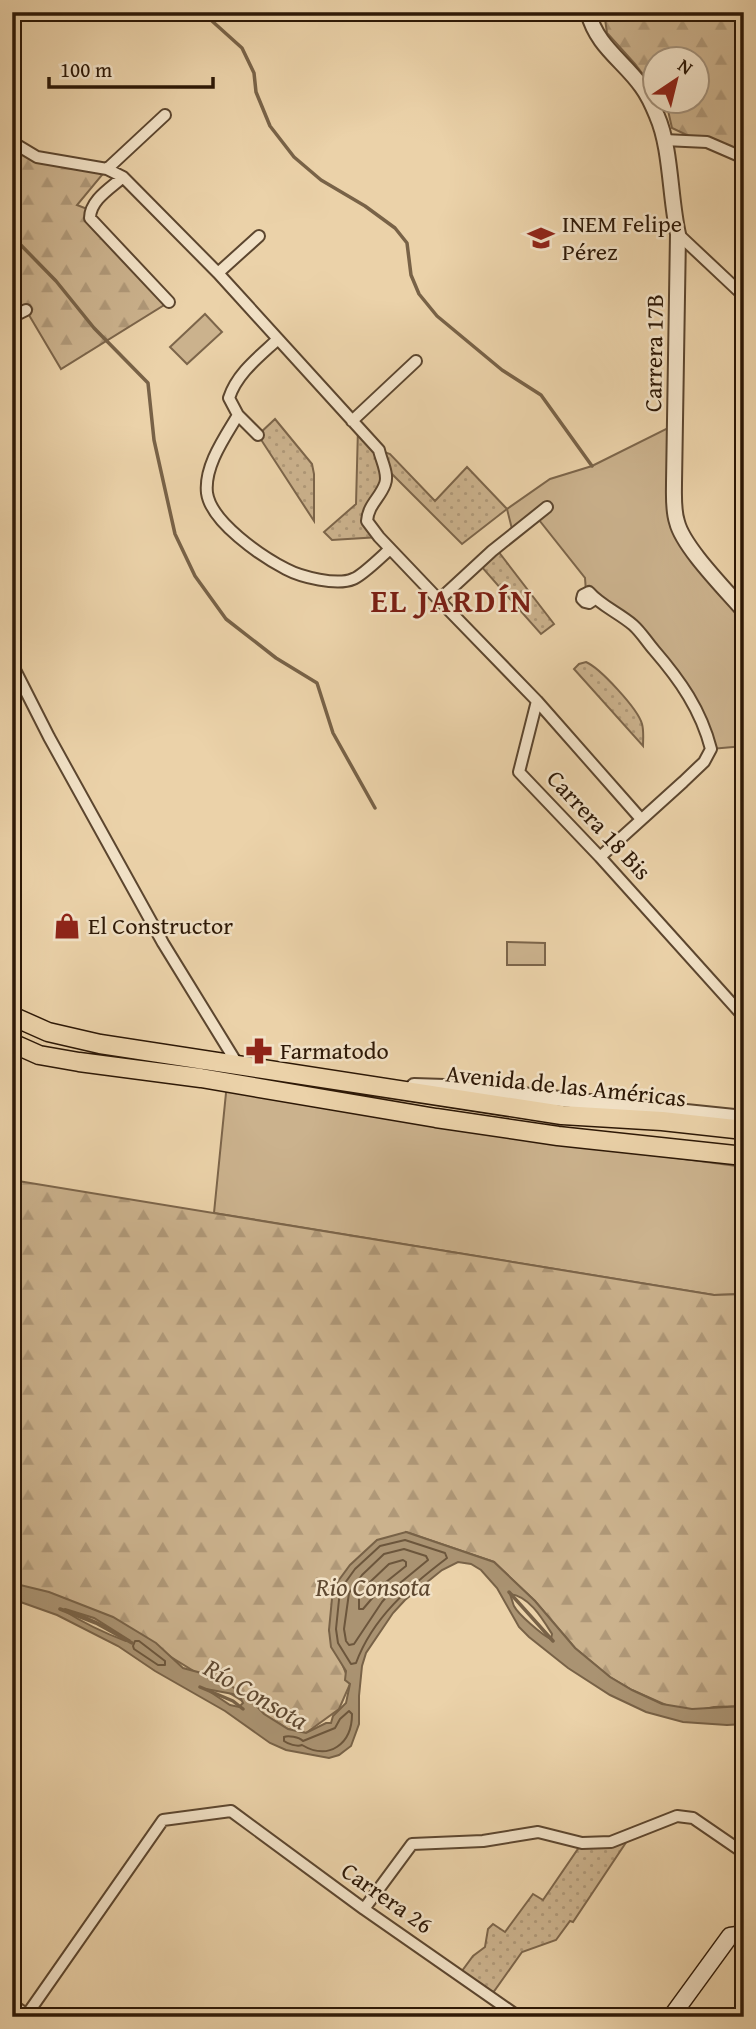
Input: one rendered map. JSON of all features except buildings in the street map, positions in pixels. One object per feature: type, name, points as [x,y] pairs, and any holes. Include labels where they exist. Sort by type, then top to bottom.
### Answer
[{"type":"main road","name":"Avenida de las Américas","points":[[12,1016],[48,1032],[100,1044],[562,1115],[662,1121],[744,1130]]},
{"type":"main road","name":"Avenida de las Américas","points":[[12,1043],[39,1055],[201,1078],[450,1120],[558,1136],[744,1156]]},
{"type":"main road","points":[[201,1078],[234,1076],[238,1065]]},
{"type":"main road","points":[[641,1146],[642,1135],[651,1130],[744,1136]]},
{"type":"main road","points":[[671,2017],[730,1936],[744,1934]]},
{"type":"street","name":"Carrera 17B","points":[[588,12],[602,44],[641,86],[658,118],[664,140],[678,234],[674,483],[677,523],[683,538],[744,611]]},
{"type":"street","points":[[107,169],[165,115]]},
{"type":"street","points":[[664,140],[707,142],[744,158]]},
{"type":"street","points":[[12,142],[37,157],[107,169],[123,177],[218,273],[379,450],[386,474],[385,484],[368,511],[367,521],[390,549],[537,701],[641,820]]},
{"type":"street","points":[[123,177],[94,204],[90,210],[90,218],[169,302]]},
{"type":"street","points":[[678,234],[744,296]]},
{"type":"street","points":[[218,273],[259,236]]},
{"type":"street","points":[[12,317],[26,310]]},
{"type":"street","points":[[258,435],[238,415],[229,398],[240,376],[278,339]]},
{"type":"street","points":[[352,421],[416,361]]},
{"type":"street","points":[[238,415],[209,472],[207,493],[213,510],[231,530],[287,570],[331,582],[354,579],[390,549]]},
{"type":"street","points":[[439,600],[492,551],[547,507]]},
{"type":"street","points":[[593,597],[635,627],[689,693],[711,749],[704,762],[600,857]]},
{"type":"street","points":[[12,664],[48,737],[157,932],[238,1065]]},
{"type":"street","name":"Carrera 18 Bis","points":[[537,701],[519,772],[600,857],[744,1017]]},
{"type":"street","points":[[371,1086],[445,1087],[744,1118]]},
{"type":"street","name":"Carrera 26","points":[[26,2017],[163,1820],[232,1811],[519,2017]]},
{"type":"street","points":[[365,1909],[412,1844],[483,1842],[538,1832],[582,1843],[611,1842],[677,1816],[693,1818],[744,1853]]},
{"type":"street","points":[[12,2007],[26,2017]]},
{"type":"green space","points":[[604,12],[744,12],[744,162],[672,128],[669,116],[710,116],[710,46],[640,46],[640,71],[607,33]]},
{"type":"green space","points":[[12,143],[32,154],[107,169],[77,205],[90,210],[169,302],[61,369],[26,310],[12,317]]},
{"type":"green space","points":[[205,314],[222,332],[187,364],[170,347]]},
{"type":"green space","points":[[275,419],[312,464],[314,521],[258,435]]},
{"type":"green space","points":[[676,424],[677,523],[744,611],[744,746],[711,749],[689,693],[634,627],[586,592],[585,578],[539,520],[513,533],[507,509],[550,479],[592,466]]},
{"type":"green space","points":[[358,428],[379,450],[390,454],[435,501],[467,467],[507,509],[462,544],[382,464],[386,474],[368,511],[379,537],[332,540],[324,532],[356,504]]},
{"type":"green space","points":[[498,551],[554,624],[541,634],[480,565]]},
{"type":"green space","points":[[586,662],[609,680],[634,709],[642,724],[643,746],[574,669]]},
{"type":"green space","points":[[507,942],[545,943],[545,965],[507,965]]},
{"type":"green space","points":[[227,1083],[572,1144],[744,1167],[744,1294],[714,1295],[214,1213]]},
{"type":"green space","points":[[12,1180],[714,1295],[744,1294],[744,1706],[714,1707],[684,1713],[632,1690],[610,1677],[575,1648],[535,1601],[494,1562],[406,1532],[329,1630],[350,1684],[339,1709],[306,1733],[288,1729],[169,1656],[12,1583]]},
{"type":"green space","points":[[631,1835],[573,1922],[570,1921],[556,1940],[522,1952],[490,1997],[459,1975],[473,1956],[485,1947],[488,1929],[493,1924],[505,1932],[533,1894],[543,1900],[582,1843]]},
{"type":"water","name":"Rio Consota","points":[[406,1532],[494,1562],[535,1601],[575,1648],[610,1677],[662,1704],[692,1709],[744,1706],[744,1724],[683,1722],[646,1712],[610,1695],[568,1668],[529,1637],[519,1627],[497,1588],[481,1570],[471,1564],[458,1562],[442,1570],[393,1613],[366,1653],[359,1696],[359,1724],[351,1746],[339,1755],[329,1758],[286,1750],[270,1743],[225,1711],[155,1671],[118,1646],[57,1615],[12,1599],[12,1583],[49,1592],[113,1617],[156,1643],[183,1668],[220,1678],[251,1700],[264,1714],[288,1729],[306,1733],[331,1723],[333,1716],[346,1703],[350,1684],[345,1680],[346,1671],[331,1647],[329,1630],[333,1588],[350,1565],[377,1540]],"holes":[[[510,1594],[523,1599],[534,1609],[552,1634],[551,1639],[520,1614]],[[63,1610],[94,1618],[129,1640],[101,1631]],[[206,1689],[233,1694],[243,1703],[239,1707],[230,1705]]]},
{"type":"waterway","points":[[202,12],[242,48],[254,73],[256,92],[270,126],[294,157],[321,180],[365,206],[395,228],[407,243],[411,275],[419,294],[437,316],[502,370],[541,395],[592,466]]},
{"type":"waterway","points":[[744,79],[744,90]]},
{"type":"waterway","points":[[12,236],[56,281],[94,328],[148,383],[154,440],[175,534],[195,576],[226,619],[276,658],[317,683],[333,733],[375,808]]},
{"type":"waterway","name":"Río Consota","points":[[509,1592],[553,1641]]},
{"type":"waterway","name":"Río Consota","points":[[60,1609],[96,1623],[132,1643]]},
{"type":"waterway","name":"Río Consota","points":[[200,1687],[233,1701],[243,1709]]},
{"type":"place","name":"INEM Felipe Pérez","points":[[541,238]]},
{"type":"place","name":"El Constructor","points":[[67,926]]},
{"type":"place","name":"Farmatodo","points":[[259,1051]]},
{"type":"district","name":"EL JARDÍN","points":[[452,601]]}]
